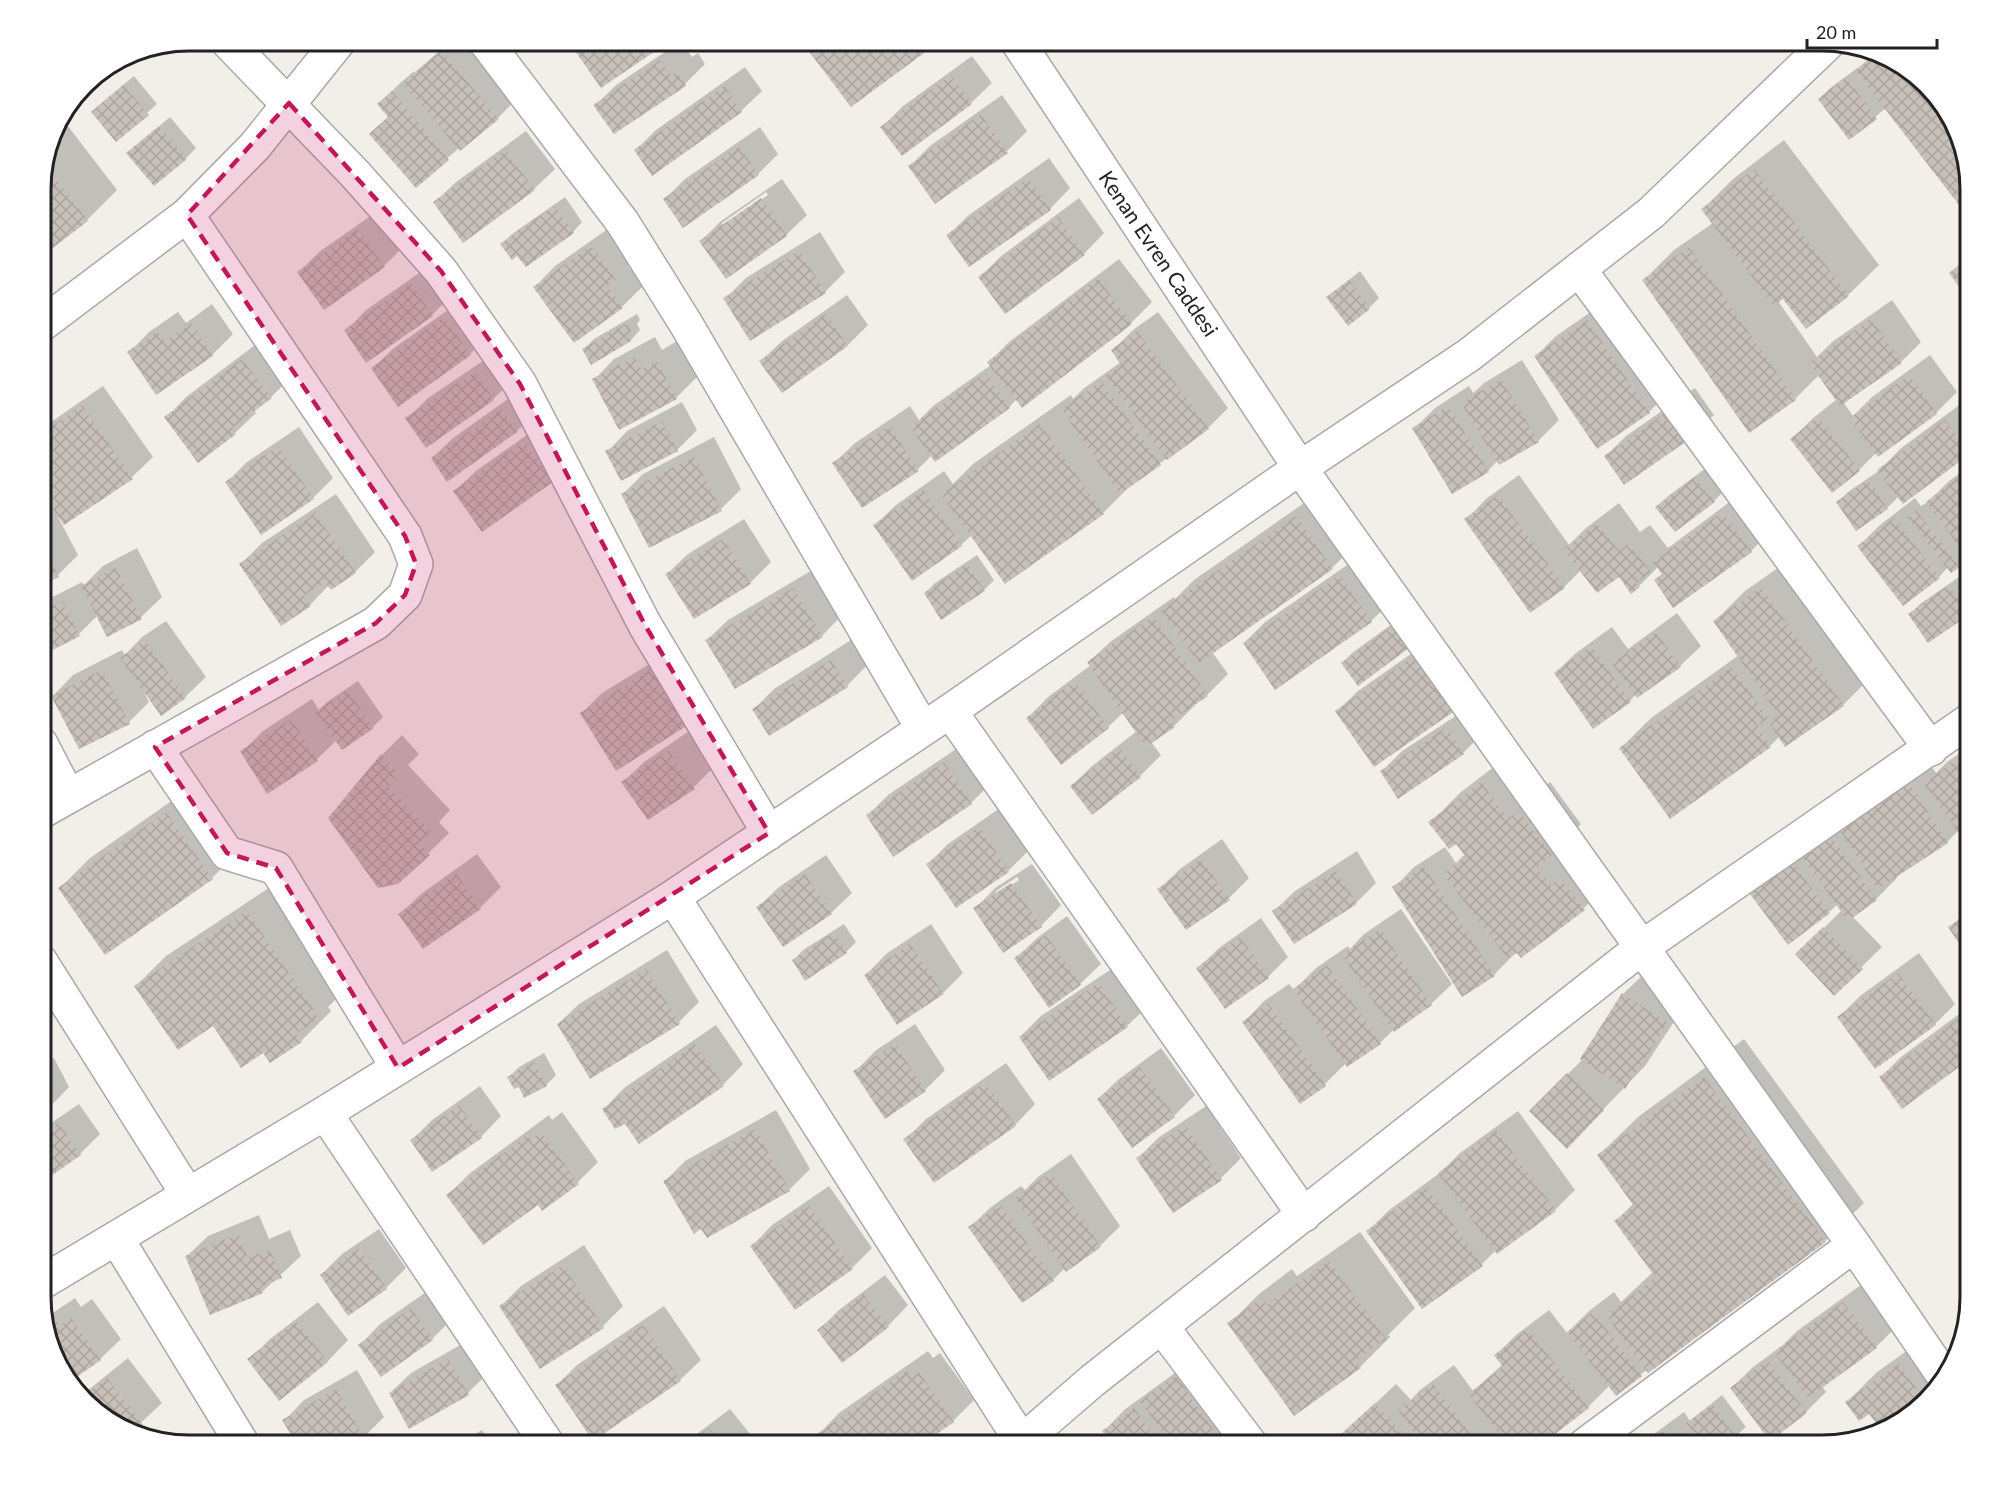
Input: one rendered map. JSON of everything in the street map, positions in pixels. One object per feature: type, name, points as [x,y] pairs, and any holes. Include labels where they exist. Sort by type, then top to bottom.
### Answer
[{"type":"street","points":[[238,51],[356,175],[441,271],[520,384],[645,625],[769,833]]},
{"type":"street","points":[[51,317],[187,215],[255,146],[330,51]]},
{"type":"street","points":[[493,51],[623,223],[686,324],[922,729]]},
{"type":"street","name":"Kenan Evren Caddesi","points":[[1024,51],[1300,468],[1854,1245],[1939,1369]]},
{"type":"street","points":[[51,1277],[325,1113],[673,897],[950,711],[1300,468],[1469,355],[1651,213],[1820,51]]},
{"type":"street","points":[[51,787],[55,804],[376,623],[405,595],[416,564],[405,536],[187,215]]},
{"type":"street","points":[[1580,269],[1931,749]]},
{"type":"street","points":[[950,711],[1304,1215]]},
{"type":"street","points":[[1030,1435],[1092,1381],[1641,948],[1960,728]]},
{"type":"street","points":[[155,747],[227,853],[276,868],[398,1068]]},
{"type":"street","points":[[673,897],[1014,1435]]},
{"type":"street","points":[[51,978],[188,1195]]},
{"type":"street","points":[[325,1113],[541,1435]]},
{"type":"street","points":[[117,1239],[236,1435]]},
{"type":"street","points":[[1600,1435],[1854,1245]]},
{"type":"street","points":[[1162,1327],[1243,1435]]},
{"type":"highlighted area","points":[[289,103],[441,271],[520,384],[645,625],[769,833],[398,1068],[276,868],[227,853],[155,747],[376,623],[405,595],[416,564],[405,536],[187,215]]},
{"type":"building","points":[[441,51],[499,119],[460,151],[403,83]]},
{"type":"building","points":[[575,51],[655,51],[601,88]]},
{"type":"building","points":[[809,51],[927,51],[851,107]]},
{"type":"building","points":[[1869,59],[1875,62],[1906,80],[1931,105],[1946,128],[1953,145],[1959,171],[1959,205],[1855,70]]},
{"type":"building","points":[[660,60],[671,76],[677,72],[686,86],[614,134],[593,105]]},
{"type":"building","points":[[951,75],[972,104],[902,156],[880,127]]},
{"type":"building","points":[[1846,77],[1877,119],[1849,140],[1818,99]]},
{"type":"building","points":[[123,85],[149,115],[116,142],[91,112]]},
{"type":"building","points":[[724,86],[742,112],[652,176],[634,150]]},
{"type":"building","points":[[392,91],[449,160],[416,188],[369,134],[388,117],[377,104]]},
{"type":"building","points":[[981,114],[1008,153],[935,204],[908,166]]},
{"type":"building","points":[[159,126],[187,159],[154,186],[126,153]]},
{"type":"building","points":[[739,146],[759,175],[683,228],[663,199]]},
{"type":"building","points":[[505,150],[535,190],[463,243],[433,202]]},
{"type":"building","points":[[1754,169],[1849,296],[1806,329],[1783,299],[1774,306],[1701,209]]},
{"type":"building","points":[[52,173],[88,221],[51,249]]},
{"type":"building","points":[[1028,178],[1051,210],[969,267],[946,235]]},
{"type":"building","points":[[761,198],[787,236],[726,279],[699,241]]},
{"type":"building","points":[[554,206],[574,233],[526,267],[517,256],[512,260],[500,244]]},
{"type":"building","points":[[1058,217],[1085,255],[1005,314],[978,277]]},
{"type":"building","points":[[358,229],[385,267],[324,310],[297,272]]},
{"type":"building","points":[[591,245],[616,280],[607,286],[623,308],[574,343],[533,287]]},
{"type":"building","points":[[1689,247],[1796,400],[1749,433],[1642,280]]},
{"type":"building","points":[[799,251],[826,293],[750,341],[723,298]]},
{"type":"building","points":[[1960,264],[1960,288],[1949,273]]},
{"type":"building","points":[[1098,278],[1132,324],[1022,408],[987,362]]},
{"type":"building","points":[[1349,280],[1370,309],[1348,326],[1326,297]]},
{"type":"building","points":[[411,283],[433,316],[366,363],[344,330]]},
{"type":"building","points":[[826,314],[848,346],[782,393],[759,361]]},
{"type":"building","points":[[444,317],[471,355],[398,407],[371,368]]},
{"type":"building","points":[[1871,319],[1902,363],[1840,406],[1809,363]]},
{"type":"building","points":[[1587,320],[1650,413],[1597,449],[1534,356]]},
{"type":"building","points":[[191,323],[213,356],[156,395],[127,352],[157,331],[165,342]]},
{"type":"building","points":[[627,323],[631,331],[627,334],[631,341],[591,365],[582,349]]},
{"type":"building","points":[[1137,331],[1209,429],[1167,460],[1106,376],[1121,365],[1111,350]]},
{"type":"building","points":[[634,357],[641,369],[657,361],[677,399],[619,430],[592,379]]},
{"type":"building","points":[[242,359],[272,398],[232,428],[236,434],[198,463],[164,417]]},
{"type":"building","points":[[475,371],[494,400],[426,448],[405,418]]},
{"type":"building","points":[[985,373],[1010,408],[935,462],[910,427]]},
{"type":"building","points":[[1909,375],[1937,414],[1878,457],[1850,418]]},
{"type":"building","points":[[1501,379],[1539,442],[1499,465],[1461,403]]},
{"type":"building","points":[[1101,381],[1161,465],[1120,494],[1061,409]]},
{"type":"building","points":[[82,405],[133,479],[64,525],[51,506],[51,427]]},
{"type":"building","points":[[1448,406],[1489,472],[1452,494],[1412,428]]},
{"type":"building","points":[[1674,407],[1694,436],[1624,485],[1604,456]]},
{"type":"building","points":[[501,409],[517,432],[447,482],[431,458]]},
{"type":"building","points":[[1818,417],[1860,471],[1832,493],[1790,439]]},
{"type":"building","points":[[1945,420],[1960,440],[1960,461],[1903,504],[1877,470]]},
{"type":"building","points":[[662,421],[678,451],[621,481],[605,451]]},
{"type":"building","points":[[1040,424],[1104,514],[1005,584],[941,494]]},
{"type":"building","points":[[889,426],[919,471],[862,508],[832,463]]},
{"type":"building","points":[[524,441],[553,482],[482,532],[453,491]]},
{"type":"building","points":[[278,446],[314,499],[261,535],[225,482]]},
{"type":"building","points":[[694,457],[722,511],[649,548],[621,494]]},
{"type":"building","points":[[1960,476],[1960,548],[1926,502]]},
{"type":"building","points":[[1695,477],[1715,502],[1675,532],[1655,507]]},
{"type":"building","points":[[1868,480],[1888,509],[1856,531],[1836,502]]},
{"type":"building","points":[[923,490],[962,546],[912,581],[873,525]]},
{"type":"building","points":[[1498,495],[1565,588],[1530,613],[1464,519]]},
{"type":"building","points":[[1916,510],[1960,567],[1951,573],[1908,517]]},
{"type":"building","points":[[1722,512],[1752,552],[1673,608],[1654,580],[1662,574],[1653,562]]},
{"type":"building","points":[[315,513],[356,573],[331,590],[325,582],[304,595],[311,606],[281,626],[239,564]]},
{"type":"building","points":[[1296,516],[1333,569],[1199,663],[1161,610]]},
{"type":"building","points":[[1894,518],[1940,578],[1903,606],[1857,546]]},
{"type":"building","points":[[1597,523],[1619,551],[1629,544],[1651,572],[1636,583],[1640,587],[1631,594],[1619,577],[1597,593],[1563,549]]},
{"type":"building","points":[[723,539],[751,584],[694,619],[665,574]]},
{"type":"building","points":[[51,562],[59,577],[51,581]]},
{"type":"building","points":[[967,564],[985,591],[941,620],[924,593]]},
{"type":"building","points":[[116,568],[142,619],[107,637],[81,586]]},
{"type":"building","points":[[1339,575],[1372,622],[1275,690],[1243,643]]},
{"type":"building","points":[[1949,585],[1960,602],[1960,621],[1928,643],[1908,614]]},
{"type":"building","points":[[1761,587],[1844,706],[1785,747],[1769,723],[1779,716],[1713,621]]},
{"type":"building","points":[[793,588],[823,637],[735,689],[705,640]]},
{"type":"building","points":[[62,601],[80,636],[51,651],[51,607]]},
{"type":"building","points":[[1153,616],[1208,696],[1171,721],[1175,727],[1146,747],[1087,662]]},
{"type":"building","points":[[1393,625],[1409,648],[1358,686],[1341,663]]},
{"type":"building","points":[[1656,632],[1681,667],[1637,698],[1612,663]]},
{"type":"building","points":[[145,640],[186,698],[161,716],[120,658]]},
{"type":"building","points":[[1591,646],[1631,702],[1593,729],[1554,673]]},
{"type":"building","points":[[1417,654],[1456,710],[1374,767],[1335,711]]},
{"type":"building","points":[[831,660],[848,687],[769,736],[752,709]]},
{"type":"building","points":[[1732,667],[1768,718],[1757,726],[1771,747],[1670,819],[1619,748]]},
{"type":"building","points":[[653,668],[688,725],[616,771],[580,713]]},
{"type":"building","points":[[102,670],[130,724],[79,749],[51,696]]},
{"type":"building","points":[[1074,681],[1109,728],[1061,765],[1026,718]]},
{"type":"building","points":[[347,690],[374,728],[342,750],[315,712]]},
{"type":"building","points":[[291,719],[318,761],[267,794],[240,751]]},
{"type":"building","points":[[1447,727],[1464,754],[1398,799],[1380,771]]},
{"type":"building","points":[[1119,748],[1141,777],[1092,815],[1070,786]]},
{"type":"building","points":[[668,750],[695,789],[648,820],[621,782]]},
{"type":"building","points":[[381,754],[400,775],[388,786],[431,832],[419,843],[430,855],[398,884],[378,888],[328,818]]},
{"type":"building","points":[[1960,757],[1960,835],[1924,783]]},
{"type":"building","points":[[944,762],[972,804],[893,857],[866,815]]},
{"type":"building","points":[[1481,782],[1508,819],[1519,811],[1552,855],[1537,868],[1551,886],[1560,878],[1585,910],[1521,958],[1517,953],[1508,959],[1443,874],[1466,857],[1456,844],[1449,849],[1428,822]]},
{"type":"building","points":[[1909,783],[1948,843],[1878,889],[1839,829]]},
{"type":"building","points":[[166,812],[213,879],[105,955],[58,888]]},
{"type":"building","points":[[979,827],[1009,872],[956,908],[926,864]]},
{"type":"building","points":[[1832,838],[1877,900],[1848,921],[1803,858]]},
{"type":"building","points":[[1201,859],[1230,900],[1186,930],[1157,889]]},
{"type":"building","points":[[1792,862],[1830,913],[1788,945],[1750,894]]},
{"type":"building","points":[[1424,866],[1495,976],[1462,997],[1392,887]]},
{"type":"building","points":[[1336,871],[1357,904],[1294,944],[1272,911]]},
{"type":"building","points":[[456,873],[481,909],[423,949],[398,914]]},
{"type":"building","points":[[805,874],[832,914],[783,947],[756,907]]},
{"type":"building","points":[[1011,883],[1042,927],[1003,953],[973,908]]},
{"type":"building","points":[[247,911],[319,1018],[296,1034],[302,1042],[270,1063],[263,1053],[241,1068],[213,1026],[178,1050],[134,986]]},
{"type":"building","points":[[1960,919],[1960,945],[1948,927]]},
{"type":"building","points":[[1823,927],[1863,969],[1834,996],[1795,954]]},
{"type":"building","points":[[1380,929],[1432,1005],[1394,1032],[1342,955]]},
{"type":"building","points":[[833,933],[847,953],[805,981],[792,960]]},
{"type":"building","points":[[1046,935],[1081,985],[1049,1008],[1014,958]]},
{"type":"building","points":[[1240,937],[1269,978],[1225,1009],[1196,968]]},
{"type":"building","points":[[910,944],[944,994],[897,1025],[864,975]]},
{"type":"building","points":[[1327,965],[1381,1044],[1347,1067],[1293,989]]},
{"type":"building","points":[[646,969],[680,1024],[590,1079],[557,1024]]},
{"type":"building","points":[[1898,973],[1936,1025],[1875,1069],[1837,1017]]},
{"type":"building","points":[[1098,983],[1128,1027],[1049,1081],[1019,1037]]},
{"type":"building","points":[[1622,993],[1668,1023],[1625,1089],[1580,1059]]},
{"type":"building","points":[[1268,1003],[1326,1086],[1300,1104],[1242,1022]]},
{"type":"building","points":[[1960,1017],[1960,1066],[1902,1109],[1879,1077]]},
{"type":"building","points":[[695,1044],[724,1086],[639,1144],[625,1124],[615,1129],[602,1109]]},
{"type":"building","points":[[895,1044],[926,1091],[885,1119],[853,1071]]},
{"type":"building","points":[[534,1062],[547,1086],[524,1098],[519,1087],[514,1089],[507,1077]]},
{"type":"building","points":[[1140,1067],[1175,1117],[1132,1148],[1097,1099]]},
{"type":"building","points":[[1567,1073],[1604,1110],[1567,1149],[1529,1111]]},
{"type":"building","points":[[1704,1077],[1826,1242],[1648,1373],[1606,1315],[1656,1278],[1614,1221],[1634,1206],[1597,1155]]},
{"type":"building","points":[[985,1082],[1016,1126],[934,1183],[903,1139]]},
{"type":"building","points":[[459,1105],[482,1138],[432,1172],[410,1140]]},
{"type":"building","points":[[58,1123],[81,1155],[51,1176],[51,1128]]},
{"type":"building","points":[[1185,1125],[1222,1180],[1173,1213],[1136,1158]]},
{"type":"building","points":[[755,1129],[790,1191],[707,1238],[701,1229],[694,1234],[663,1181]]},
{"type":"building","points":[[1496,1130],[1556,1211],[1497,1254],[1438,1173]]},
{"type":"building","points":[[541,1132],[579,1184],[542,1211],[538,1205],[483,1245],[446,1195],[528,1135],[531,1139]]},
{"type":"building","points":[[1050,1173],[1101,1247],[1066,1272],[1015,1198]]},
{"type":"building","points":[[1426,1187],[1483,1266],[1422,1309],[1366,1231]]},
{"type":"building","points":[[808,1205],[853,1269],[795,1310],[750,1246]]},
{"type":"building","points":[[1000,1205],[1054,1281],[1022,1303],[968,1227]]},
{"type":"building","points":[[238,1234],[248,1258],[270,1250],[282,1278],[260,1287],[263,1293],[210,1315],[185,1256]]},
{"type":"building","points":[[358,1248],[387,1289],[348,1316],[320,1275]]},
{"type":"building","points":[[1329,1261],[1386,1339],[1355,1361],[1361,1368],[1294,1416],[1227,1323],[1262,1298],[1267,1305]]},
{"type":"building","points":[[563,1265],[604,1328],[540,1369],[499,1306]]},
{"type":"building","points":[[863,1294],[889,1327],[842,1363],[817,1330]]},
{"type":"building","points":[[1843,1302],[1877,1348],[1808,1398],[1774,1352]]},
{"type":"building","points":[[411,1308],[433,1340],[381,1377],[358,1345]]},
{"type":"building","points":[[1593,1312],[1642,1376],[1616,1396],[1567,1332]]},
{"type":"building","points":[[53,1318],[60,1326],[71,1318],[101,1360],[77,1377],[65,1358]]},
{"type":"building","points":[[296,1321],[328,1362],[279,1401],[247,1359]]},
{"type":"building","points":[[643,1325],[681,1381],[602,1435],[589,1435],[555,1385]]},
{"type":"building","points":[[1528,1329],[1589,1408],[1554,1435],[1500,1435],[1468,1394],[1503,1367],[1494,1355]]},
{"type":"building","points":[[448,1359],[469,1395],[409,1429],[389,1393]]},
{"type":"building","points":[[1767,1360],[1807,1413],[1778,1435],[1765,1435],[1730,1388]]},
{"type":"building","points":[[1898,1364],[1920,1394],[1898,1412],[1876,1424],[1869,1414],[1859,1421],[1845,1402]]},
{"type":"building","points":[[907,1370],[912,1377],[919,1372],[954,1422],[935,1435],[817,1434]]},
{"type":"building","points":[[1176,1376],[1217,1435],[1165,1435],[1140,1401]]},
{"type":"building","points":[[107,1378],[143,1425],[141,1426],[128,1421],[113,1412],[89,1391]]},
{"type":"building","points":[[1433,1384],[1471,1435],[1416,1435],[1398,1410]]},
{"type":"building","points":[[336,1389],[362,1435],[291,1435],[282,1420]]},
{"type":"building","points":[[1375,1403],[1404,1435],[1340,1435]]},
{"type":"building","points":[[1712,1404],[1735,1435],[1695,1435],[1686,1423]]},
{"type":"building","points":[[1134,1408],[1153,1435],[1105,1435],[1102,1431]]},
{"type":"building","points":[[709,1428],[714,1435],[700,1435]]}]
